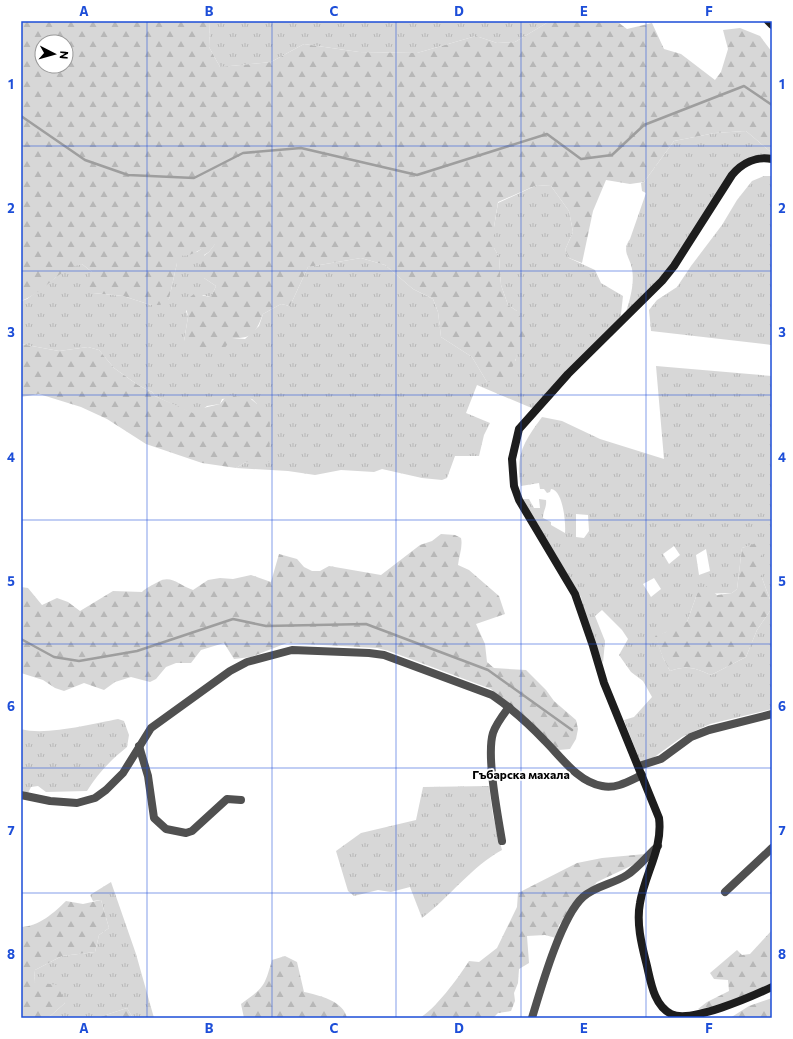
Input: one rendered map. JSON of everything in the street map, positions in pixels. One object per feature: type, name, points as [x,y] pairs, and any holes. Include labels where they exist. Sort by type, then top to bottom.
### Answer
[{"type":"street","points":[[768,21],[772,25]]},
{"type":"street","points":[[772,159],[766,158],[753,160],[739,167],[732,175],[674,266],[662,281],[568,374],[533,412],[520,429],[515,443],[512,459],[514,486],[519,500],[575,594],[604,683],[640,766],[642,775],[660,818],[661,829],[659,846],[643,892],[638,916],[642,946],[654,994],[658,1002],[671,1014],[678,1016],[701,1014],[772,986]]},
{"type":"street","points":[[21,795],[50,801],[86,802],[106,790],[122,773],[151,728],[230,671],[247,662],[292,650],[384,655],[492,695],[509,707],[573,771],[590,783],[602,786],[620,786],[642,775]]},
{"type":"street","points":[[502,841],[494,791],[491,743],[498,723],[509,707]]},
{"type":"street","points":[[640,766],[661,759],[691,737],[709,730],[772,714]]},
{"type":"street","points":[[139,746],[148,776],[154,818],[166,830],[186,833],[192,831],[227,799],[241,800]]},
{"type":"street","points":[[532,1018],[545,975],[566,924],[581,899],[590,892],[627,875],[659,846]]},
{"type":"street","points":[[725,892],[772,848]]},
{"type":"green space","points":[[21,21],[210,21],[209,47],[220,67],[271,62],[304,44],[359,52],[417,53],[476,36],[497,43],[515,42],[550,21],[619,23],[627,29],[652,23],[664,49],[681,54],[715,80],[721,72],[728,49],[723,30],[740,28],[760,36],[772,52],[772,153],[746,131],[715,133],[674,141],[644,182],[630,184],[606,180],[593,211],[582,263],[569,258],[565,250],[573,232],[569,211],[551,186],[537,185],[498,202],[494,227],[494,248],[499,257],[501,285],[508,305],[517,311],[527,330],[521,350],[517,352],[514,365],[499,382],[487,382],[472,357],[441,337],[438,312],[433,299],[413,289],[385,265],[361,258],[308,267],[290,306],[281,304],[263,314],[256,330],[253,333],[245,337],[232,338],[224,349],[188,348],[184,341],[188,317],[185,301],[194,294],[211,297],[216,286],[204,278],[204,272],[200,270],[201,258],[209,252],[215,244],[192,254],[182,256],[177,255],[177,263],[169,299],[160,305],[151,305],[123,296],[93,293],[88,289],[87,283],[92,272],[82,264],[66,271],[37,293],[21,301]]},
{"type":"green space","points":[[210,21],[550,21],[515,42],[497,43],[476,36],[417,53],[359,52],[304,44],[271,62],[220,67],[209,47]]},
{"type":"green space","points":[[746,131],[772,153],[772,158],[745,162],[669,271],[624,318],[630,300],[633,281],[632,269],[626,247],[646,193],[642,191],[641,183],[644,182],[674,141],[715,133]]},
{"type":"green space","points":[[764,176],[772,176],[772,345],[651,331],[649,310],[657,300],[677,287],[722,225],[737,200],[752,181]]},
{"type":"green space","points":[[537,185],[551,186],[569,211],[573,232],[565,250],[569,258],[595,270],[601,283],[623,296],[620,323],[534,409],[477,385],[466,413],[490,423],[484,435],[479,456],[455,456],[447,478],[442,480],[422,478],[382,469],[374,472],[341,470],[315,475],[288,471],[236,468],[246,462],[269,462],[268,447],[257,404],[252,399],[238,397],[222,399],[220,404],[207,406],[195,415],[155,396],[152,392],[138,385],[114,368],[99,350],[88,347],[59,351],[21,344],[21,301],[27,299],[71,266],[82,264],[92,272],[93,293],[123,296],[151,305],[169,299],[177,263],[176,254],[197,252],[207,245],[216,243],[209,252],[204,255],[204,278],[216,286],[211,297],[203,295],[186,311],[188,317],[184,341],[232,338],[245,339],[259,326],[263,314],[281,304],[290,306],[308,267],[361,258],[385,265],[413,289],[433,299],[438,312],[441,337],[472,357],[487,382],[516,360],[517,311],[508,305],[501,285],[499,257],[494,248],[494,227],[498,203]]},
{"type":"green space","points":[[21,344],[59,351],[88,347],[99,350],[114,368],[138,385],[152,392],[155,396],[195,414],[199,409],[220,404],[228,394],[238,397],[245,394],[257,404],[263,404],[270,411],[269,462],[246,462],[236,468],[202,463],[146,444],[107,419],[81,407],[39,394],[21,397]]},
{"type":"green space","points":[[656,366],[772,376],[772,709],[710,724],[682,737],[642,766],[624,720],[634,717],[652,697],[643,681],[631,672],[619,655],[628,639],[622,630],[602,610],[595,616],[605,641],[603,663],[587,623],[581,597],[523,499],[529,499],[534,508],[540,508],[539,499],[546,500],[543,518],[551,522],[551,525],[565,533],[565,522],[561,501],[555,491],[551,489],[550,492],[547,493],[544,489],[540,489],[539,483],[521,486],[519,466],[522,449],[542,417],[562,421],[600,439],[664,459]],"holes":[[[576,514],[588,515],[589,531],[584,538],[576,537]],[[762,542],[762,578],[771,602],[770,611],[757,630],[746,657],[711,675],[691,668],[681,668],[670,671],[663,658],[656,637],[687,622],[697,594],[732,593],[737,589],[742,548]],[[674,546],[680,555],[669,564],[663,554]],[[706,549],[710,571],[699,575],[696,555]],[[654,578],[661,589],[651,597],[643,584]]]},
{"type":"green space","points":[[441,534],[455,535],[461,538],[458,565],[469,570],[499,596],[505,614],[476,624],[485,644],[487,662],[494,668],[526,670],[546,690],[554,701],[576,720],[578,729],[576,739],[570,749],[559,750],[553,747],[491,689],[389,651],[377,648],[287,643],[251,657],[234,659],[224,643],[201,650],[191,663],[176,663],[166,667],[156,679],[150,682],[131,677],[115,682],[104,690],[84,683],[64,691],[55,688],[43,680],[21,673],[21,587],[28,588],[42,605],[57,598],[68,602],[80,611],[113,591],[142,592],[147,588],[167,579],[193,590],[208,580],[220,578],[233,579],[251,575],[271,582],[279,554],[297,559],[304,567],[312,571],[320,571],[329,566],[381,575],[420,545],[432,541]]},
{"type":"green space","points":[[762,541],[762,578],[771,602],[770,611],[757,630],[746,657],[711,675],[691,668],[681,668],[670,671],[663,658],[655,636],[666,632],[676,621],[687,622],[697,594],[706,586],[717,595],[732,593],[737,589],[742,548]]},
{"type":"green space","points":[[118,719],[124,721],[129,735],[127,747],[105,767],[87,791],[46,792],[38,786],[31,787],[28,793],[21,790],[21,729],[31,731],[55,730]]},
{"type":"green space","points":[[489,786],[493,816],[502,850],[470,873],[442,901],[422,918],[410,887],[391,892],[378,890],[354,896],[348,891],[336,851],[361,833],[416,820],[423,787]]},
{"type":"green space","points":[[645,854],[635,864],[597,882],[559,925],[556,938],[545,935],[527,936],[529,963],[519,969],[518,983],[514,993],[515,1001],[511,1011],[498,1013],[493,1018],[419,1018],[439,1001],[469,961],[479,962],[497,948],[517,907],[518,893],[577,863],[602,858]]},
{"type":"green space","points":[[111,882],[136,954],[154,1018],[133,1018],[127,1008],[97,1018],[48,1018],[65,1003],[34,982],[35,970],[62,956],[95,952],[99,935],[109,928],[101,900],[93,901],[90,895]]},
{"type":"green space","points":[[101,900],[109,928],[99,935],[95,952],[62,956],[35,970],[34,982],[58,985],[65,1003],[48,1018],[21,1018],[21,927],[40,922],[66,901],[83,904]]},
{"type":"green space","points":[[772,930],[772,987],[714,1008],[698,1009],[707,1002],[729,991],[728,980],[714,979],[710,973],[737,950],[742,955],[750,954]]},
{"type":"green space","points":[[285,956],[297,962],[304,992],[323,997],[336,1003],[345,1012],[347,1018],[244,1018],[241,1004],[259,990],[265,982],[272,960]]},
{"type":"green space","points":[[772,998],[772,1018],[730,1018],[749,1006]]},
{"type":"green space","points":[[127,1008],[133,1018],[97,1018]]},
{"type":"waterway","points":[[21,116],[85,160],[128,175],[194,178],[243,153],[301,148],[417,175],[547,134],[581,159],[612,155],[644,125],[744,86],[772,105]]},
{"type":"waterway","points":[[21,639],[54,657],[79,661],[137,651],[233,619],[266,626],[366,624],[488,670],[572,730]]},
{"type":"district","name":"Гъбарска махала","points":[[521,775]]}]
